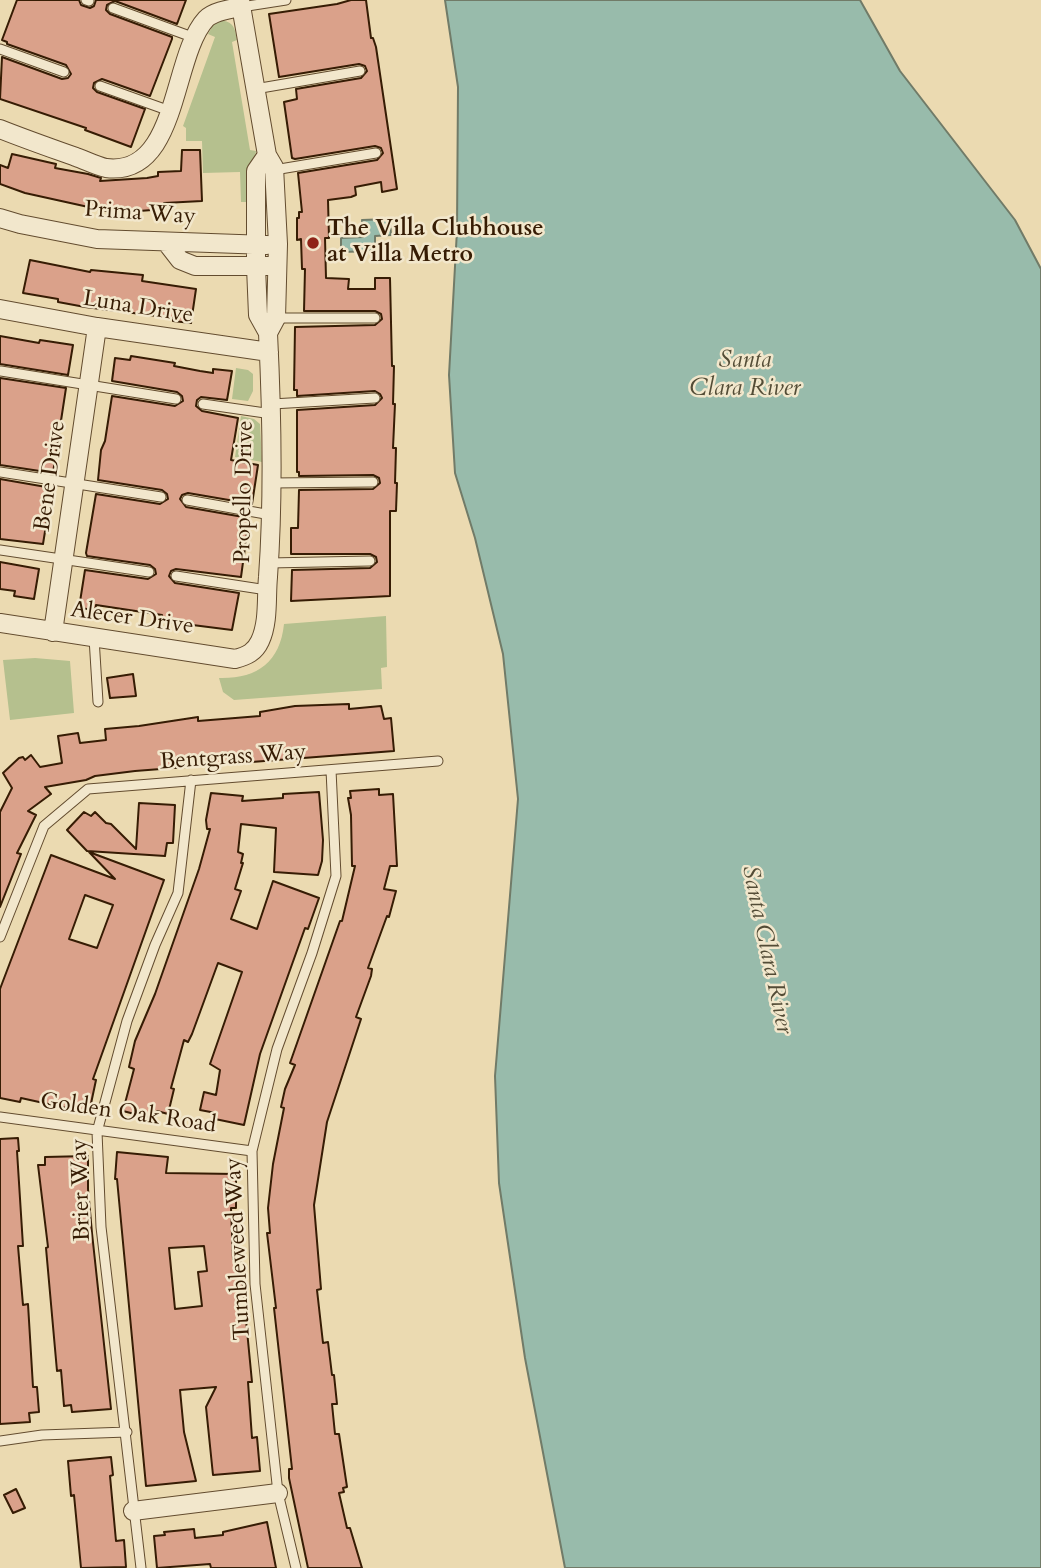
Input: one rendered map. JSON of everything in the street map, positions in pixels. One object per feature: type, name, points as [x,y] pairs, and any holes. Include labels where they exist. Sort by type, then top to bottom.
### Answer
[{"type":"street","points":[[0,129],[105,168],[130,167],[150,152],[163,131],[195,38],[206,18],[240,3]]},
{"type":"street","name":"Propello Drive","points":[[240,3],[271,162],[278,244],[269,352],[272,409],[269,564],[264,629],[256,650]]},
{"type":"street","name":"Propello Drive","points":[[271,162],[256,172],[256,267],[258,315],[272,326]]},
{"type":"street","name":"Prima Way","points":[[0,218],[97,239],[278,244]]},
{"type":"street","points":[[166,242],[180,260],[195,266],[278,266]]},
{"type":"street","name":"Luna Drive","points":[[0,309],[97,327],[269,352]]},
{"type":"street","name":"Bene Drive","points":[[53,632],[97,327]]},
{"type":"street","name":"Alecer Drive","points":[[0,623],[235,659],[256,650]]},
{"type":"street","points":[[133,1511],[278,1493]]},
{"type":"lane","points":[[240,3],[286,0]]},
{"type":"lane","points":[[113,8],[195,38]]},
{"type":"lane","points":[[0,49],[64,72]]},
{"type":"lane","points":[[255,89],[360,71]]},
{"type":"lane","points":[[100,86],[170,111]]},
{"type":"lane","points":[[271,162],[376,153]]},
{"type":"lane","points":[[272,326],[375,317]]},
{"type":"lane","points":[[1,371],[176,399]]},
{"type":"lane","points":[[203,404],[272,409],[374,398]]},
{"type":"lane","points":[[0,472],[161,497]]},
{"type":"lane","points":[[272,483],[373,482]]},
{"type":"lane","points":[[187,500],[271,515]]},
{"type":"lane","points":[[0,550],[149,572]]},
{"type":"lane","points":[[269,564],[370,561]]},
{"type":"lane","points":[[176,576],[267,590]]},
{"type":"lane","points":[[94,638],[98,702]]},
{"type":"lane","name":"Bentgrass Way","points":[[0,937],[44,826],[88,789],[438,761]]},
{"type":"lane","name":"Tumbleweed Way","points":[[296,1568],[278,1493],[255,1284],[252,1151],[276,1049],[337,876],[331,770]]},
{"type":"lane","name":"Brier Way","points":[[141,1568],[101,1227],[97,1132],[127,1021],[155,945],[178,893],[191,780]]},
{"type":"lane","name":"Golden Oak Road","points":[[0,1117],[252,1151]]},
{"type":"lane","points":[[0,1441],[42,1435],[127,1432]]},
{"type":"green space","points":[[220,20],[231,24],[235,32],[237,40],[232,42],[250,150],[256,151],[248,202],[241,202],[240,172],[203,173],[202,141],[186,141],[186,128],[183,126],[215,37],[208,34],[215,22]]},
{"type":"green space","points":[[236,368],[248,370],[253,374],[253,391],[248,401],[232,399]]},
{"type":"green space","points":[[241,416],[254,419],[260,424],[262,462],[235,457]]},
{"type":"green space","points":[[386,616],[387,667],[381,668],[382,689],[234,700],[223,692],[219,678],[244,675],[264,666],[277,649],[284,624]]},
{"type":"green space","points":[[35,658],[70,661],[74,713],[10,720],[3,660]]},
{"type":"water","name":"Santa Clara River","points":[[445,0],[860,0],[900,71],[1015,220],[1041,269],[1041,1568],[565,1568],[525,1358],[499,1183],[495,1076],[518,799],[503,654],[475,538],[455,473],[449,375],[457,230],[458,87]]},
{"type":"water","points":[[390,219],[391,235],[375,236],[375,251],[341,252],[341,238],[363,237],[362,220]]},
{"type":"building","points":[[17,0],[79,0],[81,5],[90,8],[96,0],[186,0],[177,24],[115,1],[107,5],[106,10],[110,14],[172,37],[150,96],[102,79],[94,83],[93,88],[97,92],[145,109],[131,147],[85,130],[86,128],[0,99],[2,57],[62,79],[71,74],[66,65],[2,40]]},
{"type":"building","points":[[351,0],[366,0],[371,38],[376,47],[397,189],[382,192],[381,182],[355,187],[356,195],[351,197],[328,200],[326,278],[349,279],[348,289],[375,289],[375,278],[390,278],[395,404],[393,448],[396,448],[397,483],[396,511],[390,511],[390,596],[291,601],[292,570],[370,568],[377,562],[376,557],[370,554],[291,554],[291,528],[298,528],[299,490],[373,489],[380,483],[379,478],[373,475],[299,476],[297,410],[375,405],[382,398],[380,394],[375,391],[297,396],[297,390],[294,390],[295,327],[375,325],[382,319],[381,314],[375,311],[304,311],[305,269],[302,269],[301,239],[297,240],[297,218],[299,212],[302,212],[298,173],[377,160],[383,153],[381,148],[375,146],[292,158],[284,102],[297,99],[296,89],[361,78],[367,71],[365,66],[359,64],[279,77],[269,14]]},
{"type":"building","points":[[182,150],[200,150],[202,201],[164,203],[165,209],[139,211],[139,216],[119,217],[119,211],[111,212],[25,193],[0,184],[0,165],[8,168],[12,154],[56,164],[55,168],[88,174],[101,178],[100,181],[147,178],[158,176],[158,172],[181,171]]},
{"type":"building","points":[[30,260],[90,272],[143,275],[142,281],[196,289],[191,323],[173,321],[173,318],[85,307],[23,293]]},
{"type":"building","points":[[0,336],[39,343],[40,340],[73,345],[68,375],[0,364]]},
{"type":"building","points":[[131,356],[213,373],[213,369],[232,371],[227,400],[201,397],[196,406],[202,411],[238,418],[231,460],[258,465],[252,504],[188,493],[180,499],[186,507],[249,518],[241,577],[176,569],[171,571],[169,576],[175,583],[239,593],[232,630],[161,621],[162,615],[96,605],[95,610],[79,608],[85,570],[148,579],[156,574],[150,565],[87,556],[86,553],[96,494],[160,504],[168,499],[162,490],[98,480],[112,396],[175,406],[183,401],[177,392],[112,381],[115,358],[130,360]]},
{"type":"building","points":[[0,378],[66,388],[53,473],[0,465]]},
{"type":"building","points":[[0,479],[52,488],[43,544],[0,539]]},
{"type":"building","points":[[0,562],[39,569],[34,599],[14,596],[15,591],[0,589]]},
{"type":"building","points":[[133,674],[136,696],[110,698],[107,678]]},
{"type":"building","points":[[349,704],[349,709],[381,706],[384,719],[391,718],[394,751],[135,771],[45,787],[51,794],[28,811],[36,815],[17,853],[21,854],[0,907],[0,812],[12,788],[3,773],[19,758],[23,757],[25,760],[31,755],[40,767],[62,763],[58,736],[78,733],[80,743],[106,740],[105,729],[198,717],[198,721],[260,716],[260,712],[295,706]]},
{"type":"building","points":[[379,789],[379,795],[393,794],[397,866],[390,866],[384,889],[396,891],[389,917],[387,916],[368,968],[372,969],[371,976],[356,1017],[361,1019],[327,1122],[314,1205],[321,1289],[317,1290],[323,1343],[328,1342],[334,1375],[337,1404],[332,1404],[335,1434],[339,1434],[347,1487],[343,1488],[344,1492],[339,1493],[347,1528],[350,1528],[362,1568],[308,1568],[289,1478],[289,1469],[292,1469],[267,1233],[270,1233],[268,1208],[284,1108],[281,1107],[295,1065],[290,1063],[342,921],[355,866],[352,866],[348,798],[351,798],[350,791]]},
{"type":"building","points":[[319,792],[323,840],[318,875],[274,872],[276,828],[241,824],[238,852],[243,854],[243,863],[235,889],[241,891],[231,919],[257,929],[273,881],[319,898],[308,929],[305,928],[260,1054],[244,1125],[215,1119],[216,1113],[200,1110],[204,1092],[216,1095],[220,1070],[210,1064],[242,972],[218,963],[192,1034],[188,1042],[184,1040],[171,1088],[174,1089],[168,1114],[157,1111],[154,1119],[123,1111],[134,1069],[129,1067],[135,1041],[155,994],[199,869],[210,829],[207,829],[206,820],[211,793],[243,796],[242,801],[283,798],[283,794]]},
{"type":"building","points":[[139,803],[175,805],[173,843],[167,843],[165,856],[87,851],[67,830],[84,812],[91,816],[95,812],[136,849]]},
{"type":"building","points":[[89,852],[164,880],[93,1079],[96,1080],[89,1113],[21,1098],[20,1102],[0,1098],[0,989],[51,855],[115,879]],"holes":[[[85,895],[113,905],[97,948],[69,939]]]},
{"type":"building","points":[[18,1138],[23,1246],[18,1246],[23,1305],[28,1304],[33,1387],[37,1387],[39,1412],[29,1413],[30,1422],[0,1424],[0,1139]]},
{"type":"building","points":[[117,1152],[168,1157],[166,1173],[236,1174],[236,1208],[231,1208],[233,1259],[240,1258],[252,1382],[248,1382],[252,1438],[257,1437],[260,1471],[213,1475],[206,1407],[216,1387],[180,1390],[184,1432],[196,1481],[146,1486],[115,1179]],"holes":[[[204,1246],[207,1271],[198,1272],[202,1306],[175,1309],[169,1248]]]},
{"type":"building","points":[[88,1156],[92,1233],[111,1409],[72,1412],[71,1405],[64,1406],[61,1370],[57,1371],[48,1247],[38,1165],[45,1165],[45,1157]]},
{"type":"building","points":[[111,1457],[113,1475],[110,1476],[116,1541],[124,1540],[126,1567],[81,1568],[68,1461]]},
{"type":"building","points":[[16,1489],[25,1508],[13,1513],[4,1495]]},
{"type":"building","points":[[267,1522],[276,1568],[211,1568],[210,1564],[157,1568],[154,1536],[165,1535],[164,1532],[194,1529],[195,1538],[223,1535],[223,1532]]},
{"type":"place","name":"The Villa Clubhouse at Villa Metro","points":[[313,243]]}]
